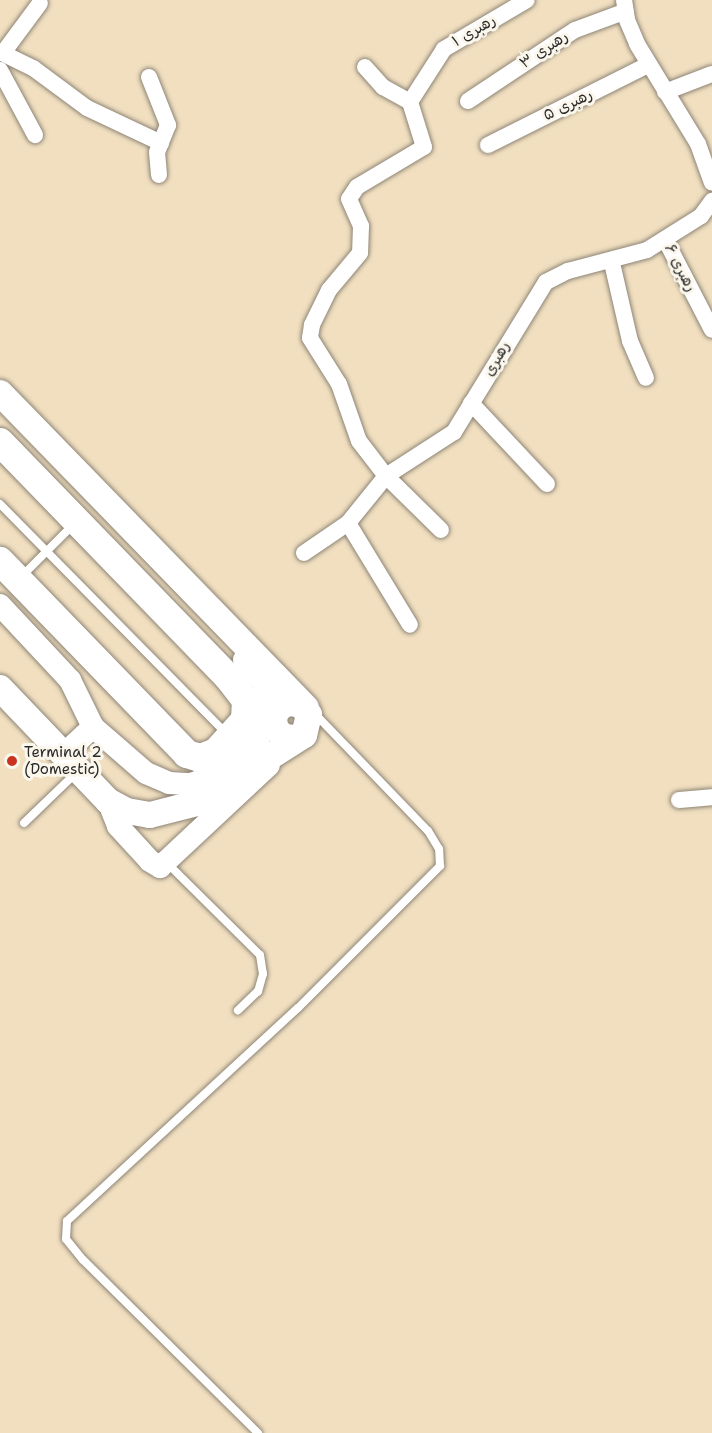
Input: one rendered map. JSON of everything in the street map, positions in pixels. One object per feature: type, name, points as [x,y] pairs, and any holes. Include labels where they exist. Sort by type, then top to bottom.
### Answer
[{"type":"highway","points":[[0,442],[246,700],[245,720],[216,752],[200,758],[187,754],[9,570]]},
{"type":"main road","points":[[0,393],[307,708],[310,722],[297,738],[168,864],[160,867],[150,861],[118,826],[108,801]]},
{"type":"main road","points":[[0,408],[265,684],[269,702],[262,732],[245,758],[228,771],[190,784],[169,783],[146,773],[93,727],[70,680],[0,605]]},
{"type":"main road","points":[[0,688],[108,801],[127,811],[150,815],[172,812],[197,803],[297,738]]},
{"type":"main road","points":[[71,762],[93,727]]},
{"type":"street","name":"رهبری ۱","points":[[410,102],[444,49],[527,0]]},
{"type":"street","points":[[40,3],[2,52],[33,68],[87,108],[161,143]]},
{"type":"street","points":[[625,6],[648,65],[709,164],[712,183]]},
{"type":"street","name":"رهبری ۳","points":[[468,101],[575,30],[625,6]]},
{"type":"street","name":"رهبری ۵","points":[[488,145],[648,65]]},
{"type":"street","points":[[365,67],[383,87],[410,102],[424,147],[357,187],[349,199],[361,226],[360,254],[329,290],[312,325],[310,338],[339,384],[359,441],[386,476],[441,530]]},
{"type":"street","points":[[0,70],[35,135]]},
{"type":"street","points":[[665,92],[712,74]]},
{"type":"street","points":[[149,77],[167,116],[168,125],[157,152],[159,175]]},
{"type":"street","name":"رهبری","points":[[304,553],[348,523],[386,476],[454,432],[546,282],[568,271],[612,263],[647,250],[701,216],[711,204]]},
{"type":"street","name":"رهبری ۶","points":[[665,239],[712,330]]},
{"type":"street","points":[[612,263],[630,341],[646,378]]},
{"type":"street","points":[[471,403],[547,484]]},
{"type":"street","points":[[348,523],[410,625]]},
{"type":"street","points":[[679,800],[712,797]]},
{"type":"lane","points":[[0,504],[231,738]]},
{"type":"lane","points":[[9,570],[47,552],[76,522]]},
{"type":"lane","points":[[258,1433],[66,1239],[67,1221],[298,1008],[440,866],[439,849],[428,831],[307,708]]},
{"type":"lane","points":[[24,823],[71,762]]},
{"type":"lane","points":[[168,864],[260,955],[263,974],[258,991],[238,1010]]},
{"type":"place","name":"Terminal 2 (Domestic)","points":[[12,761]]}]
